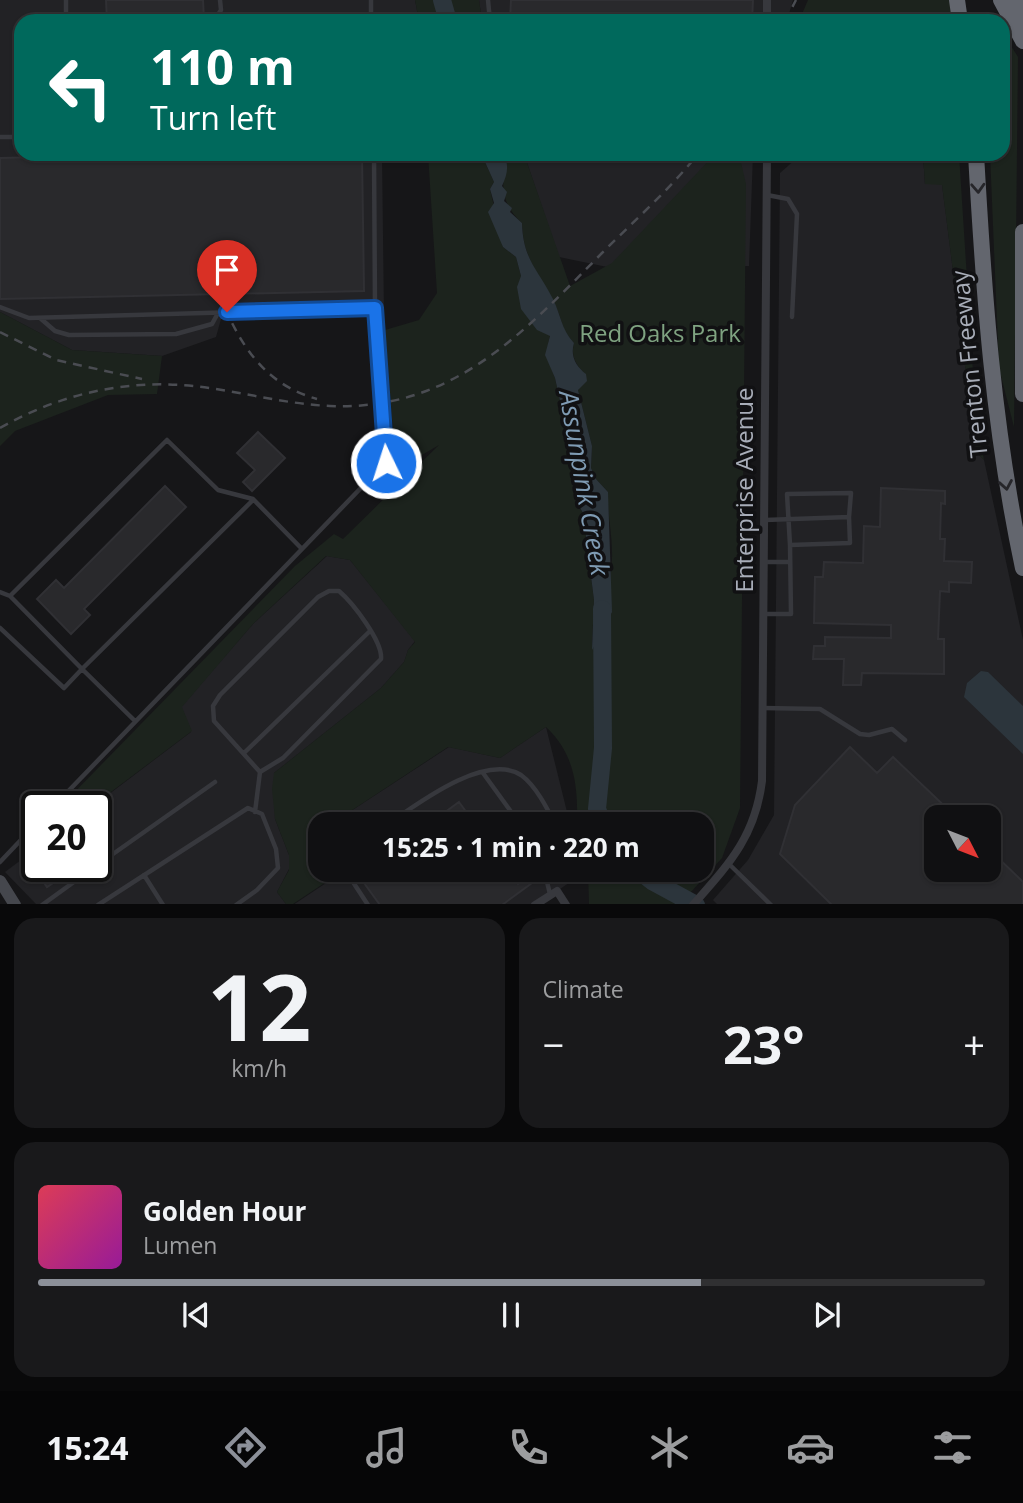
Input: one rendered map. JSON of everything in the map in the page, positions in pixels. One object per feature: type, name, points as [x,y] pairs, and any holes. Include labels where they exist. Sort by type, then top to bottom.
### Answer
[{"type":"highway","points":[[1015,0],[1023,16]]},
{"type":"highway","points":[[1010,18],[1022,39]]},
{"type":"highway","name":"Trenton Freeway","points":[[976,161],[989,364],[1001,458],[1023,568]]},
{"type":"highway","name":"Trenton Freeway","points":[[1023,232],[1023,394]]},
{"type":"street","name":"Enterprise Avenue","points":[[694,904],[738,853],[751,825],[762,781],[767,161]]},
{"type":"street","points":[[0,881],[14,904]]},
{"type":"street","points":[[536,904],[557,891],[565,902]]},
{"type":"lane","points":[[68,791],[386,463],[375,308],[374,161]]},
{"type":"lane","points":[[766,195],[788,199],[797,214],[792,317]]},
{"type":"lane","points":[[0,307],[29,318],[375,308]]},
{"type":"lane","points":[[38,317],[55,331],[69,335],[176,334],[212,324],[219,313]]},
{"type":"lane","points":[[10,596],[167,440],[218,490],[253,499],[302,549]]},
{"type":"lane","points":[[763,614],[791,614],[787,494],[851,493],[850,543],[790,545]]},
{"type":"lane","points":[[0,628],[64,688],[253,499]]},
{"type":"lane","points":[[764,520],[849,517]]},
{"type":"lane","points":[[764,562],[790,562]]},
{"type":"lane","points":[[255,812],[260,772],[214,721],[213,705],[317,597],[329,591],[339,591],[350,601],[382,649],[381,659],[283,758],[260,772]]},
{"type":"lane","points":[[0,592],[10,596],[135,721]]},
{"type":"lane","points":[[244,753],[370,631]]},
{"type":"lane","points":[[762,708],[820,709],[860,734],[869,735],[892,729],[905,740]]},
{"type":"lane","points":[[405,812],[429,795],[473,774],[508,770],[522,776],[535,789],[548,812]]},
{"type":"lane","points":[[483,773],[511,812]]},
{"type":"lane","points":[[112,855],[215,782]]},
{"type":"lane","points":[[100,904],[248,808],[262,814],[276,849],[278,868],[257,890],[237,904]]},
{"type":"lane","points":[[0,862],[21,840]]},
{"type":"lane","points":[[729,864],[770,904]]},
{"type":"lane","points":[[144,875],[162,904]]},
{"type":"lane","points":[[43,904],[74,882]]},
{"type":"lane","points":[[353,882],[367,904]]},
{"type":"lane","points":[[547,882],[550,895]]},
{"type":"shaded area","points":[[0,0],[415,0],[418,14],[14,14],[14,161],[382,161],[384,316],[221,319],[216,337],[162,356],[72,350],[0,312]]},
{"type":"shaded area","points":[[479,0],[793,0],[789,14],[481,14]]},
{"type":"shaded area","points":[[526,161],[753,161],[749,266],[617,269],[559,257]]},
{"type":"shaded area","points":[[794,161],[923,161],[925,184],[942,184],[976,452],[984,460],[1023,640],[1023,904],[717,904],[713,900],[748,860],[774,815],[780,173]]},
{"type":"shaded area","points":[[327,556],[350,560],[415,641],[404,662],[381,688],[274,773],[275,819],[289,855],[289,869],[277,892],[286,904],[36,904],[5,872],[21,860],[21,882],[112,882],[112,792],[191,732],[181,707],[253,624]]},
{"type":"shaded area","points":[[546,727],[567,812],[349,812],[449,747],[500,758]]},
{"type":"shaded area","points":[[328,882],[570,882],[538,904],[294,904]]},
{"type":"green space","points":[[415,0],[479,0],[481,14],[418,14]]},
{"type":"green space","points":[[808,0],[950,0],[951,14],[802,14]]},
{"type":"green space","points":[[1010,44],[1018,57],[1014,427],[999,368],[990,161],[1010,161]]},
{"type":"green space","name":"Red Oaks Park","points":[[428,161],[485,161],[494,182],[490,189],[503,247],[516,257],[521,276],[550,335],[546,355],[555,378],[581,497],[576,501],[583,513],[594,600],[592,648],[611,577],[612,545],[608,492],[596,479],[591,468],[592,446],[578,390],[586,375],[575,360],[574,343],[530,259],[522,223],[506,201],[503,185],[505,161],[526,161],[570,286],[612,263],[708,161],[741,161],[746,184],[740,808],[722,858],[714,867],[714,812],[577,812],[575,784],[569,760],[556,737],[546,727],[500,758],[448,747],[349,812],[308,812],[308,882],[326,882],[293,904],[286,904],[277,892],[289,870],[289,855],[275,819],[272,789],[274,773],[381,688],[404,662],[408,650],[415,642],[350,560],[326,556],[253,624],[182,707],[192,731],[112,791],[76,791],[295,566],[334,534],[343,539],[439,445],[396,470],[385,330],[419,320],[437,293]]},
{"type":"green space","points":[[923,161],[959,161],[976,419],[984,460],[976,452],[942,185],[925,184]]},
{"type":"green space","points":[[0,312],[72,350],[162,356],[157,394],[108,395],[15,431],[0,446]]},
{"type":"green space","points":[[588,882],[700,882],[680,904],[589,904]]},
{"type":"water","points":[[506,161],[507,170],[502,186],[507,192],[504,201],[512,208],[510,212],[522,223],[528,255],[574,343],[575,360],[586,374],[587,381],[578,390],[592,446],[591,468],[596,479],[608,492],[612,612],[592,650],[594,600],[583,513],[576,501],[581,497],[555,378],[545,355],[550,336],[537,330],[521,309],[517,287],[521,276],[516,257],[503,247],[488,212],[494,203],[490,189],[494,182],[485,162]]},
{"type":"water","points":[[981,671],[988,672],[1023,706],[1023,754],[964,697],[967,683]]},
{"type":"building","points":[[106,0],[203,0],[204,14],[107,14]]},
{"type":"building","points":[[511,0],[753,0],[752,14],[510,14]]},
{"type":"building","points":[[0,158],[14,158],[14,161],[362,161],[364,291],[0,299]]},
{"type":"building","points":[[258,432],[285,458],[252,491],[243,482],[255,470],[237,453]]},
{"type":"building","points":[[165,486],[186,507],[84,609],[90,615],[71,634],[37,599],[56,580],[64,588]]},
{"type":"building","points":[[881,488],[945,491],[945,504],[941,503],[940,539],[945,539],[944,561],[972,562],[971,583],[949,582],[949,592],[940,591],[938,639],[944,639],[944,674],[862,673],[861,685],[843,685],[844,659],[813,659],[814,646],[825,646],[825,637],[891,638],[891,625],[814,623],[815,577],[823,577],[824,562],[863,563],[864,526],[880,527]]},
{"type":"building","points":[[850,747],[877,773],[893,757],[943,805],[924,805],[924,882],[1001,882],[1001,861],[1023,882],[1023,904],[831,904],[780,854],[795,805]]},
{"type":"building","points":[[459,802],[466,812],[445,812]]},
{"type":"building","points":[[363,882],[533,882],[503,904],[379,904]]},
{"type":"waterway","name":"Assunpink Creek","points":[[442,0],[446,14]]},
{"type":"waterway","name":"Assunpink Creek","points":[[598,812],[603,748],[602,609]]},
{"type":"waterway","name":"Assunpink Creek","points":[[654,882],[694,904]]},
{"type":"railway","points":[[789,14],[796,0]]},
{"type":"railway","points":[[0,428],[46,406],[70,398],[118,387],[143,385],[194,386],[330,406],[374,404],[413,395],[449,381],[514,338],[651,205],[692,161]]},
{"type":"railway","points":[[219,294],[235,329],[255,359],[282,383],[317,399]]},
{"type":"railway","points":[[0,332],[56,360],[142,379]]},
{"type":"route","points":[[227,312],[375,308],[386,463]]}]
